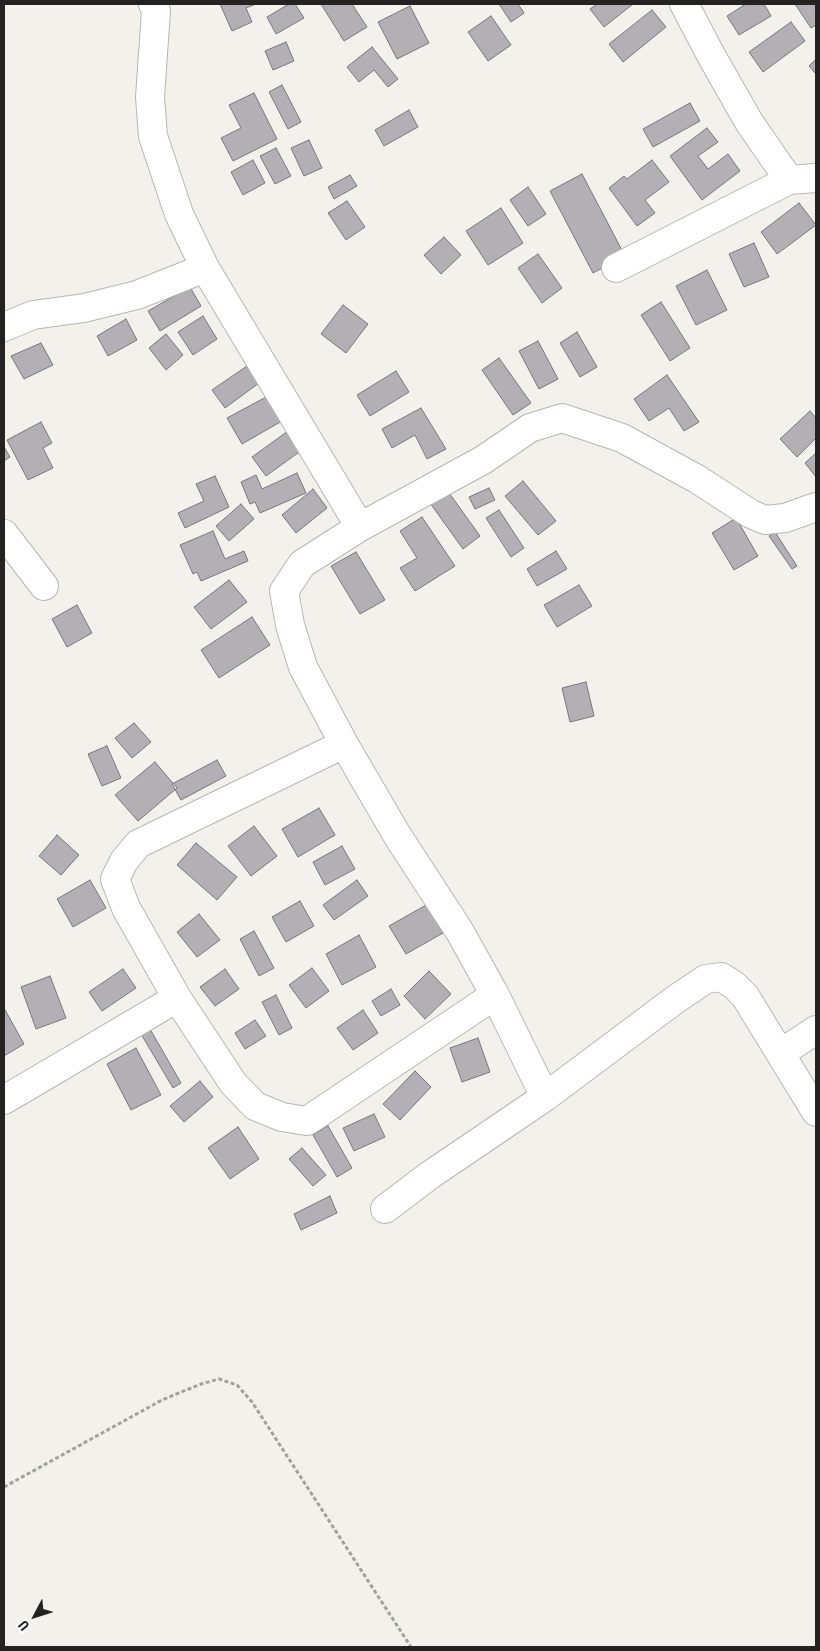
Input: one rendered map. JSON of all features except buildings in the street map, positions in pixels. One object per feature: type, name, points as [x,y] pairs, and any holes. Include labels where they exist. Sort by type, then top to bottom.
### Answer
[{"type":"street","points":[[684,4],[749,122],[789,180]]},
{"type":"street","points":[[159,6],[150,97],[154,136],[179,214],[205,268],[360,527]]},
{"type":"street","points":[[616,268],[789,180],[816,178]]},
{"type":"street","points":[[4,327],[33,316],[84,308],[137,295],[205,268]]},
{"type":"street","points":[[544,1097],[495,995],[460,932],[397,835],[344,744],[303,667],[290,625],[284,591],[302,564],[360,527],[483,460],[530,428],[562,418],[622,438],[697,479],[750,514],[765,520],[785,518],[816,507]]},
{"type":"street","points":[[4,534],[44,586]]},
{"type":"street","points":[[344,744],[138,844],[124,861],[115,879],[126,908],[177,998],[233,1083],[255,1106],[282,1117],[307,1121],[495,995]]},
{"type":"street","points":[[385,1209],[430,1175],[544,1097],[706,979],[721,977],[734,985],[745,996],[816,1112]]},
{"type":"street","points":[[4,1100],[177,998]]},
{"type":"street","points":[[780,1054],[816,1030]]},
{"type":"path","points":[[4,1487],[162,1400],[201,1384],[219,1379],[237,1385],[252,1402],[411,1647]]}]
